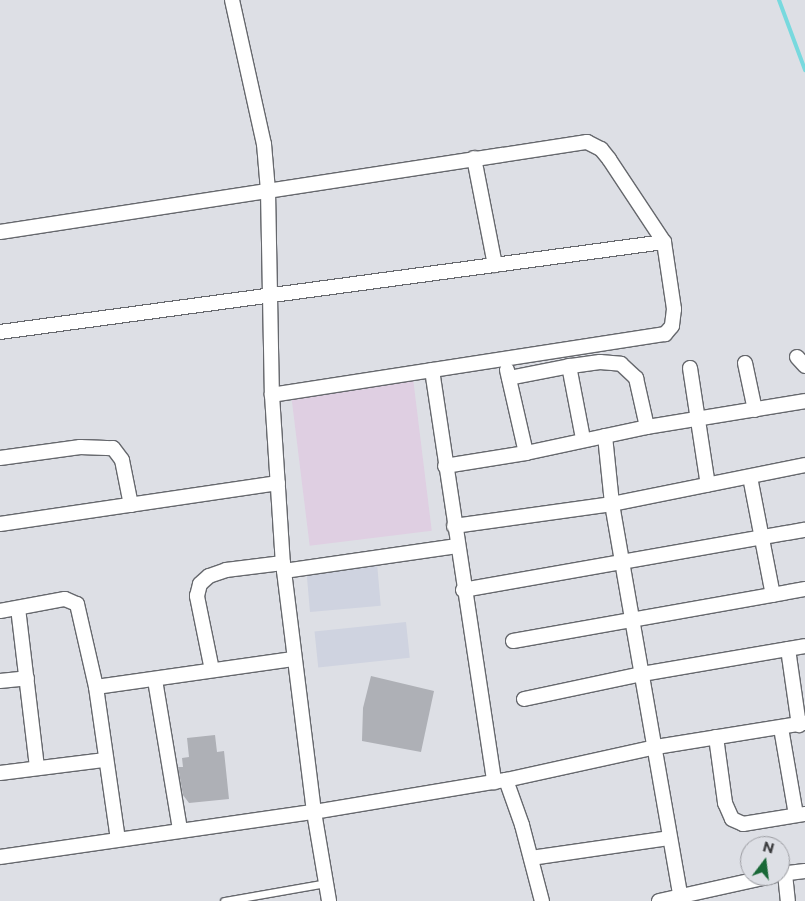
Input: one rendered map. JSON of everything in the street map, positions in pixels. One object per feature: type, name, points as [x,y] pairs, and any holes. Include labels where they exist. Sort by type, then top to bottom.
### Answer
[{"type":"street","points":[[232,0],[264,144],[268,191],[272,395],[283,567],[293,659],[314,812],[329,901]]},
{"type":"street","points":[[0,232],[568,142],[594,144],[609,159],[664,242],[674,309],[669,330],[657,336],[272,395]]},
{"type":"street","points":[[474,158],[495,265]]},
{"type":"street","points":[[0,332],[664,242]]},
{"type":"street","points":[[505,359],[526,453]]},
{"type":"street","points":[[509,378],[600,362],[621,364],[630,370],[636,378],[647,427]]},
{"type":"street","points":[[745,363],[756,410]]},
{"type":"street","points":[[569,366],[583,440]]},
{"type":"street","points":[[690,368],[708,485]]},
{"type":"street","points":[[432,370],[463,590],[500,781],[530,858],[542,901]]},
{"type":"street","points":[[445,466],[526,453],[647,427],[699,420],[805,401]]},
{"type":"street","points":[[605,436],[612,504],[656,747],[680,898]]},
{"type":"street","points":[[0,458],[80,447],[113,448],[122,460],[130,505]]},
{"type":"street","points":[[454,526],[612,504],[805,465]]},
{"type":"street","points":[[750,477],[773,595]]},
{"type":"street","points":[[0,524],[278,483]]},
{"type":"street","points":[[463,590],[805,530]]},
{"type":"street","points":[[212,670],[197,596],[200,584],[209,576],[226,570],[283,567],[457,546]]},
{"type":"street","points":[[513,641],[805,589]]},
{"type":"street","points":[[0,611],[65,599],[77,604],[96,687],[105,760],[118,839]]},
{"type":"street","points":[[18,608],[37,768]]},
{"type":"street","points":[[524,699],[642,674],[805,646]]},
{"type":"street","points":[[0,858],[118,839],[314,812],[500,781],[656,747],[802,724],[788,649]]},
{"type":"street","points":[[96,687],[156,680],[293,659]]},
{"type":"street","points":[[0,682],[27,678]]},
{"type":"street","points":[[156,680],[180,830]]},
{"type":"street","points":[[716,737],[724,803],[732,819],[743,824],[800,815],[780,728]]},
{"type":"street","points":[[0,773],[105,760]]},
{"type":"street","points":[[530,858],[669,838]]},
{"type":"street","points":[[790,873],[805,871]]},
{"type":"street","points":[[659,901],[740,884]]},
{"type":"street","points":[[783,886],[788,901]]},
{"type":"lane","points":[[224,901],[326,883]]},
{"type":"shaded area","points":[[413,378],[432,531],[310,546],[291,393]]},
{"type":"shaded area","points":[[377,563],[381,606],[310,612],[306,569]]},
{"type":"shaded area","points":[[406,622],[410,658],[318,667],[315,632]]},
{"type":"building","points":[[371,676],[434,691],[421,752],[362,741],[363,708]]},
{"type":"building","points":[[215,735],[217,752],[224,751],[229,799],[189,803],[183,795],[178,767],[183,767],[182,758],[189,757],[187,738]]},
{"type":"waterway","points":[[779,0],[805,70]]}]
